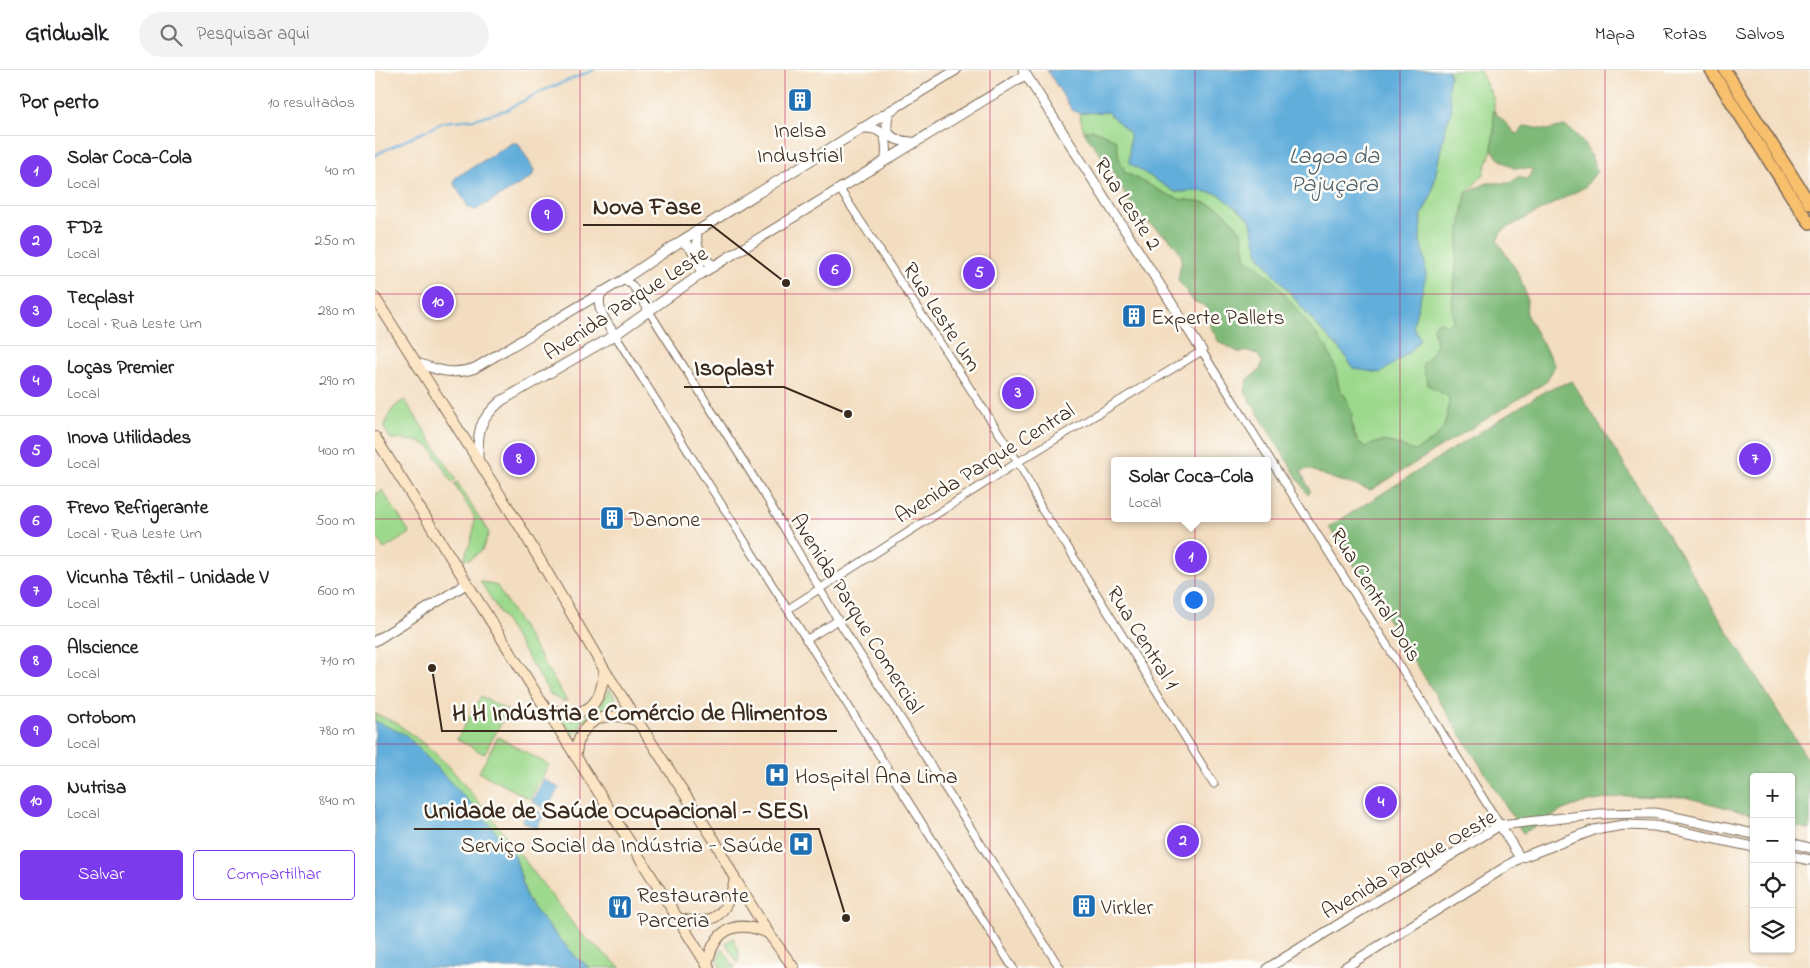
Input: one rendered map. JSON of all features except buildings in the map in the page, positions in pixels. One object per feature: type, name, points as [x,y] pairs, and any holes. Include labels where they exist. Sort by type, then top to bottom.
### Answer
[{"type":"main road","points":[[1711,70],[1810,223]]},
{"type":"main road","points":[[1725,70],[1810,204]]},
{"type":"main road","points":[[375,298],[380,312],[417,363],[521,528],[604,669],[715,841],[735,879],[769,934],[793,968]]},
{"type":"main road","points":[[375,437],[708,967]]},
{"type":"main road","points":[[546,709],[570,714],[579,713],[586,709],[597,699],[601,691],[604,669]]},
{"type":"main road","points":[[575,756],[580,736],[595,721],[615,715],[638,721]]},
{"type":"main road","points":[[677,918],[699,922],[716,916],[727,905],[735,879]]},
{"type":"main road","points":[[708,967],[711,948],[726,931],[732,928],[747,926],[757,928],[769,934]]},
{"type":"street","points":[[939,80],[948,70]]},
{"type":"street","name":"Avenida Parque Leste","points":[[417,363],[451,373],[464,372],[475,368],[623,280],[681,241],[956,70]]},
{"type":"street","name":"Avenida Parque Leste","points":[[478,460],[478,436],[481,425],[489,412],[501,401],[615,335],[701,274],[1024,72]]},
{"type":"street","name":"Rua Leste 2","points":[[1024,72],[1203,351]]},
{"type":"street","points":[[889,111],[886,125],[890,135],[900,141],[912,142]]},
{"type":"street","points":[[861,128],[876,128],[884,135],[887,146],[886,158]]},
{"type":"street","name":"Rua Leste Um","points":[[839,188],[1017,462],[1042,510]]},
{"type":"street","points":[[697,231],[697,244],[701,253],[714,266]]},
{"type":"street","points":[[681,241],[696,254],[701,274]]},
{"type":"street","name":"Avenida Parque Comercial","points":[[623,280],[632,286],[649,312],[766,497],[838,620],[1060,968]]},
{"type":"street","points":[[601,292],[599,297],[601,313],[1013,968]]},
{"type":"street","name":"Avenida Parque Central","points":[[787,609],[1017,462],[1203,351]]},
{"type":"street","name":"Rua Central Dois","points":[[1203,351],[1269,457]]},
{"type":"street","name":"Rua Central Dois","points":[[1271,460],[1520,858]]},
{"type":"street","name":"Rua Central 1","points":[[1042,510],[1067,546],[1214,784]]},
{"type":"street","points":[[375,642],[466,584]]},
{"type":"street","points":[[806,640],[838,620]]},
{"type":"street","name":"Avenida Parque Oeste","points":[[1268,968],[1500,825],[1601,814],[1655,813],[1750,833]]},
{"type":"street","points":[[1344,968],[1520,858],[1594,830],[1625,825],[1647,825],[1672,828],[1750,846]]},
{"type":"street","points":[[1795,844],[1810,848]]},
{"type":"street","points":[[1795,857],[1810,860]]},
{"type":"green space","points":[[1448,70],[1479,70],[1494,99],[1494,129],[1492,149],[1483,175],[1466,193],[1459,234],[1452,309],[1454,321],[1446,325],[1437,322],[1433,327],[1436,346],[1427,377],[1428,385],[1449,397],[1447,417],[1438,435],[1415,451],[1385,442],[1365,447],[1356,437],[1347,399],[1340,388],[1325,346],[1271,280],[1245,260],[1242,233],[1230,218],[1219,208],[1203,202],[1178,199],[1125,172],[1119,158],[1116,140],[1092,129],[1084,132],[1079,113],[1107,112],[1130,133],[1175,192],[1201,191],[1219,194],[1250,219],[1259,255],[1314,322],[1343,353],[1354,369],[1413,326],[1425,259],[1420,241],[1421,217],[1431,196],[1445,129],[1452,109],[1448,89],[1450,76]]},
{"type":"green space","points":[[1493,110],[1517,135],[1525,126],[1547,130],[1564,126],[1585,145],[1597,171],[1585,187],[1507,228],[1501,232],[1497,241],[1519,274],[1527,298],[1526,314],[1555,366],[1546,382],[1371,490],[1308,469],[1301,471],[1310,491],[1308,495],[1245,392],[1248,379],[1260,370],[1262,361],[1257,354],[1248,351],[1240,353],[1219,342],[1210,326],[1210,316],[1205,306],[1193,301],[1178,280],[1182,258],[1178,249],[1169,238],[1144,220],[1127,199],[1114,173],[1084,132],[1092,129],[1116,140],[1119,158],[1125,172],[1178,199],[1203,202],[1219,208],[1230,218],[1242,233],[1246,260],[1256,265],[1274,281],[1327,348],[1335,367],[1339,388],[1346,398],[1352,413],[1351,426],[1357,441],[1365,447],[1386,442],[1415,451],[1438,435],[1447,417],[1449,397],[1428,385],[1422,364],[1431,356],[1435,348],[1433,327],[1437,322],[1442,322],[1446,325],[1454,321],[1452,309],[1459,234],[1466,193],[1487,183],[1510,183],[1519,176],[1527,180],[1533,169],[1513,168],[1498,158],[1492,149]]},
{"type":"green space","points":[[1572,381],[1810,763],[1810,830],[1795,826],[1795,773],[1750,773],[1750,814],[1685,797],[1625,796],[1582,803],[1563,810],[1523,833],[1329,527],[1545,391]]},
{"type":"green space","points":[[405,400],[456,479],[452,482],[431,448],[417,441],[391,439],[384,428],[391,411]]},
{"type":"green space","points":[[457,482],[489,533],[482,550],[471,559],[464,559],[473,533],[474,516],[454,484]]},
{"type":"green space","points":[[382,490],[410,533],[384,549],[375,534],[375,495]]},
{"type":"green space","points":[[480,581],[497,586],[567,701],[562,701],[551,695]]},
{"type":"green space","points":[[610,689],[622,709],[598,712],[580,726],[572,739],[559,719],[576,719],[590,713],[606,697]]},
{"type":"green space","points":[[481,696],[508,711],[484,754],[457,739]]},
{"type":"green space","points":[[375,714],[395,722],[448,765],[503,832],[580,933],[621,968],[590,968],[576,957],[527,899],[515,856],[487,821],[406,736],[375,721]]},
{"type":"green space","points":[[498,737],[549,765],[530,799],[479,772]]},
{"type":"green space","points":[[733,938],[739,952],[738,963],[726,943]]},
{"type":"green space","points":[[722,948],[735,968],[720,968],[718,959]]},
{"type":"water","name":"Lagoa da Pajuçara","points":[[1047,70],[1448,70],[1450,76],[1448,89],[1452,109],[1445,129],[1431,196],[1421,217],[1420,241],[1425,259],[1426,276],[1413,326],[1420,339],[1411,351],[1381,373],[1354,369],[1343,353],[1314,322],[1259,255],[1250,219],[1219,194],[1201,191],[1175,192],[1129,163],[1130,133],[1107,112],[1079,113],[1072,110]]},
{"type":"water","points":[[512,143],[518,143],[534,170],[532,177],[476,210],[469,208],[454,184],[455,178]]},
{"type":"water","points":[[375,721],[406,735],[487,821],[515,856],[527,899],[576,957],[590,968],[375,968]]},
{"type":"water","points":[[544,779],[559,788],[546,810],[532,801]]},
{"type":"water","points":[[530,807],[544,815],[536,829],[522,821]]},
{"type":"waterway","points":[[375,155],[444,122],[474,119],[506,110],[542,91],[594,70]]},
{"type":"place","name":"Inelsa Industrial","points":[[800,100]]},
{"type":"place","name":"Ortobom","points":[[547,215]]},
{"type":"place","name":"Frevo Refrigerante","points":[[835,270]]},
{"type":"place","name":"Inova Utilidades","points":[[979,273]]},
{"type":"place","name":"Nova Fase","points":[[786,283]]},
{"type":"place","name":"Nutrisa","points":[[438,302]]},
{"type":"place","name":"Experte Pallets","points":[[1134,316]]},
{"type":"place","name":"Tecplast","points":[[1018,393]]},
{"type":"place","name":"Isoplast","points":[[848,414]]},
{"type":"place","name":"Alscience","points":[[519,459]]},
{"type":"place","name":"Vicunha Têxtil - Unidade V","points":[[1755,459]]},
{"type":"place","name":"Danone","points":[[612,518]]},
{"type":"place","name":"Solar Coca-Cola","points":[[1191,557]]},
{"type":"place","name":"H H Indústria e Comércio de Alimentos","points":[[432,668]]},
{"type":"place","name":"Hospital Ana Lima","points":[[777,775]]},
{"type":"place","name":"Loças Premier","points":[[1381,802]]},
{"type":"place","name":"FDZ","points":[[1183,841]]},
{"type":"place","name":"Serviço Social da Indústria - Saúde","points":[[801,844]]},
{"type":"place","name":"Virkler","points":[[1084,906]]},
{"type":"place","name":"Restaurante Parceria","points":[[620,907]]},
{"type":"place","name":"Unidade de Saúde Ocupacional - SESI","points":[[846,918]]}]
